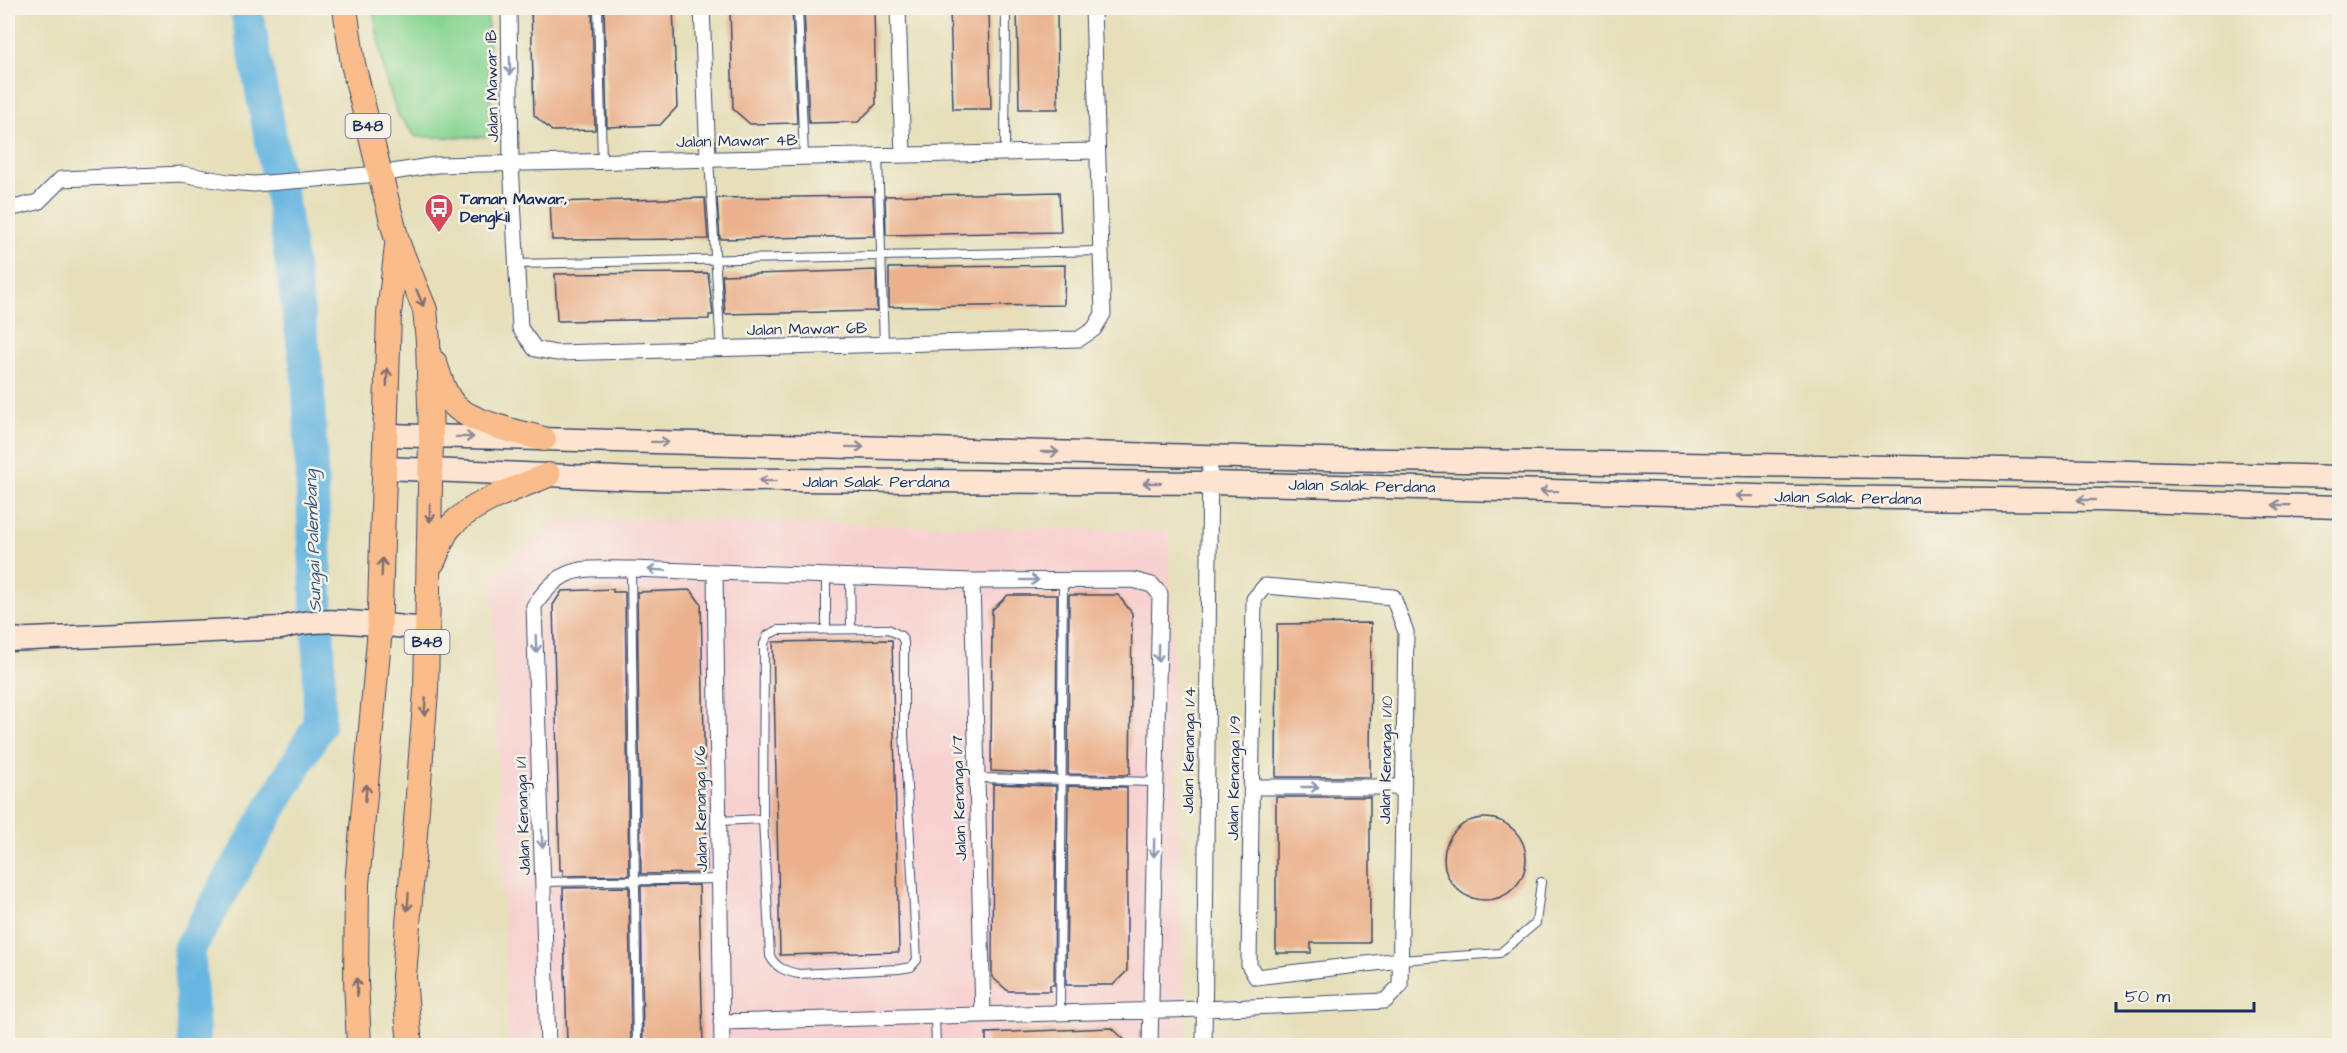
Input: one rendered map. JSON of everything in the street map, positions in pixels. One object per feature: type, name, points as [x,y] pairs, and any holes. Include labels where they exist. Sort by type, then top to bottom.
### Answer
[{"type":"main road","name":"B48","points":[[345,8],[353,64],[380,174],[398,244],[425,310],[428,341],[430,569],[426,691],[404,977],[410,1046]]},
{"type":"main road","name":"B48","points":[[359,1046],[356,980],[357,884],[380,633],[389,315],[398,244]]},
{"type":"main road","points":[[428,341],[444,388],[456,407],[508,430],[544,439]]},
{"type":"main road","points":[[430,569],[448,529],[492,499],[548,475]]},
{"type":"street","name":"Jalan Mawar 1B","points":[[509,8],[511,163],[520,328],[535,349]]},
{"type":"street","points":[[702,8],[708,158]]},
{"type":"street","points":[[898,8],[903,155]]},
{"type":"street","points":[[1093,8],[1096,151],[1102,251]]},
{"type":"street","name":"Jalan Mawar 4B","points":[[13,208],[38,202],[62,179],[182,174],[228,182],[267,183],[380,174],[436,165],[1096,151]]},
{"type":"street","name":"Jalan Mawar 6B","points":[[535,349],[556,353],[1080,339],[1094,329],[1103,314],[1102,251]]},
{"type":"street","name":"Jalan Salak Perdana","points":[[386,435],[1210,456],[1961,468],[2340,477]]},
{"type":"street","name":"Jalan Kenanga 1/4","points":[[1204,1046],[1210,456]]},
{"type":"street","name":"Jalan Salak Perdana","points":[[385,468],[548,475],[810,481],[1210,483],[1961,500],[2099,500],[2340,507]]},
{"type":"street","points":[[1961,468],[1961,500]]},
{"type":"street","points":[[631,568],[972,581],[1134,580],[1152,585],[1160,594],[1150,1046]]},
{"type":"street","name":"Jalan Kenanga 1/1","points":[[548,1046],[534,606],[558,576],[580,569],[631,568]]},
{"type":"street","name":"Jalan Kenanga 1/6","points":[[715,573],[722,1046]]},
{"type":"street","name":"Jalan Kenanga 1/7","points":[[972,581],[983,1015]]},
{"type":"street","name":"Jalan Kenanga 1/9","points":[[1334,592],[1265,586],[1254,599],[1249,965],[1256,976],[1400,960]]},
{"type":"street","name":"Jalan Kenanga 1/10","points":[[1204,1009],[1385,1001],[1400,986],[1406,632],[1394,597],[1334,592]]},
{"type":"street","points":[[8,640],[292,628],[427,636]]},
{"type":"street","points":[[1251,787],[1403,787]]},
{"type":"street","points":[[721,1022],[1204,1009]]},
{"type":"lane","points":[[598,8],[602,162]]},
{"type":"lane","points":[[798,8],[804,158]]},
{"type":"lane","points":[[1005,153],[1006,8]]},
{"type":"lane","points":[[878,156],[884,345]]},
{"type":"lane","points":[[708,158],[717,258],[721,349]]},
{"type":"lane","points":[[516,264],[1102,251]]},
{"type":"lane","points":[[631,568],[637,1046]]},
{"type":"lane","points":[[826,575],[826,630]]},
{"type":"lane","points":[[850,576],[851,630]]},
{"type":"lane","points":[[1060,1013],[1063,580]]},
{"type":"lane","points":[[888,629],[901,636],[904,642],[904,735],[917,960],[899,969],[799,974],[786,971],[775,964],[770,956],[763,819],[764,644],[768,635],[778,630],[826,630],[888,629]]},
{"type":"lane","points":[[977,778],[1062,778],[1155,782]]},
{"type":"lane","points":[[719,821],[763,819]]},
{"type":"lane","points":[[543,882],[720,879]]},
{"type":"lane","points":[[1400,960],[1500,953],[1536,923],[1541,882]]},
{"type":"lane","points":[[935,1017],[936,1046]]},
{"type":"shaded area","points":[[556,518],[1169,531],[1186,1045],[508,1045],[492,577]]},
{"type":"shaded area","points":[[1279,1033],[1278,1045],[1219,1045],[1219,1034]]},
{"type":"green space","points":[[373,8],[487,8],[492,131],[488,137],[416,137],[398,115],[386,81]]},
{"type":"building","points":[[531,8],[592,8],[595,130],[552,131],[534,115]]},
{"type":"building","points":[[604,8],[673,8],[677,107],[660,125],[607,127]]},
{"type":"building","points":[[730,8],[792,8],[797,123],[750,124],[733,109]]},
{"type":"building","points":[[804,8],[874,8],[876,104],[858,122],[809,123]]},
{"type":"building","points":[[950,8],[989,8],[991,109],[953,109]]},
{"type":"building","points":[[1017,8],[1057,8],[1058,109],[1019,109]]},
{"type":"building","points":[[1059,192],[1061,232],[886,235],[885,196]]},
{"type":"building","points":[[873,196],[875,236],[720,239],[717,198]]},
{"type":"building","points":[[705,198],[708,239],[552,240],[550,202]]},
{"type":"building","points":[[1065,265],[1064,305],[889,307],[889,268]]},
{"type":"building","points":[[876,270],[877,311],[725,314],[722,275]]},
{"type":"building","points":[[708,273],[713,315],[709,315],[709,319],[557,321],[555,274]]},
{"type":"building","points":[[613,589],[613,592],[625,592],[629,875],[563,876],[563,870],[560,870],[553,605],[562,591]]},
{"type":"building","points":[[691,590],[701,604],[707,870],[699,870],[699,873],[641,874],[637,592]]},
{"type":"building","points":[[1008,595],[1057,595],[1056,774],[991,771],[992,610]]},
{"type":"building","points":[[1069,595],[1118,595],[1132,613],[1130,773],[1127,775],[1068,774]]},
{"type":"building","points":[[1371,623],[1370,777],[1276,777],[1277,624]]},
{"type":"building","points":[[892,640],[899,952],[780,955],[773,642]]},
{"type":"building","points":[[993,784],[1056,786],[1054,985],[1050,985],[1050,991],[1008,991],[992,977]]},
{"type":"building","points":[[1068,786],[1127,787],[1127,971],[1113,985],[1066,985]]},
{"type":"building","points":[[1276,797],[1370,797],[1370,943],[1311,943],[1311,953],[1276,953]]},
{"type":"building","points":[[1485,818],[1501,821],[1514,830],[1523,843],[1526,859],[1523,875],[1514,888],[1501,897],[1485,900],[1469,897],[1456,888],[1447,875],[1444,859],[1447,843],[1456,830],[1469,821]]},
{"type":"building","points":[[699,885],[703,1046],[643,1046],[641,886]]},
{"type":"building","points":[[629,887],[631,1046],[567,1046],[563,888]]},
{"type":"building","points":[[1112,1028],[1131,1046],[986,1046],[986,1033]]},
{"type":"waterway","name":"Sungai Palembang","points":[[194,1046],[189,949],[319,725],[319,659],[308,380],[283,205],[246,8]]},
{"type":"place","name":"Taman Mawar, Dengkil","points":[[439,234]]}]
